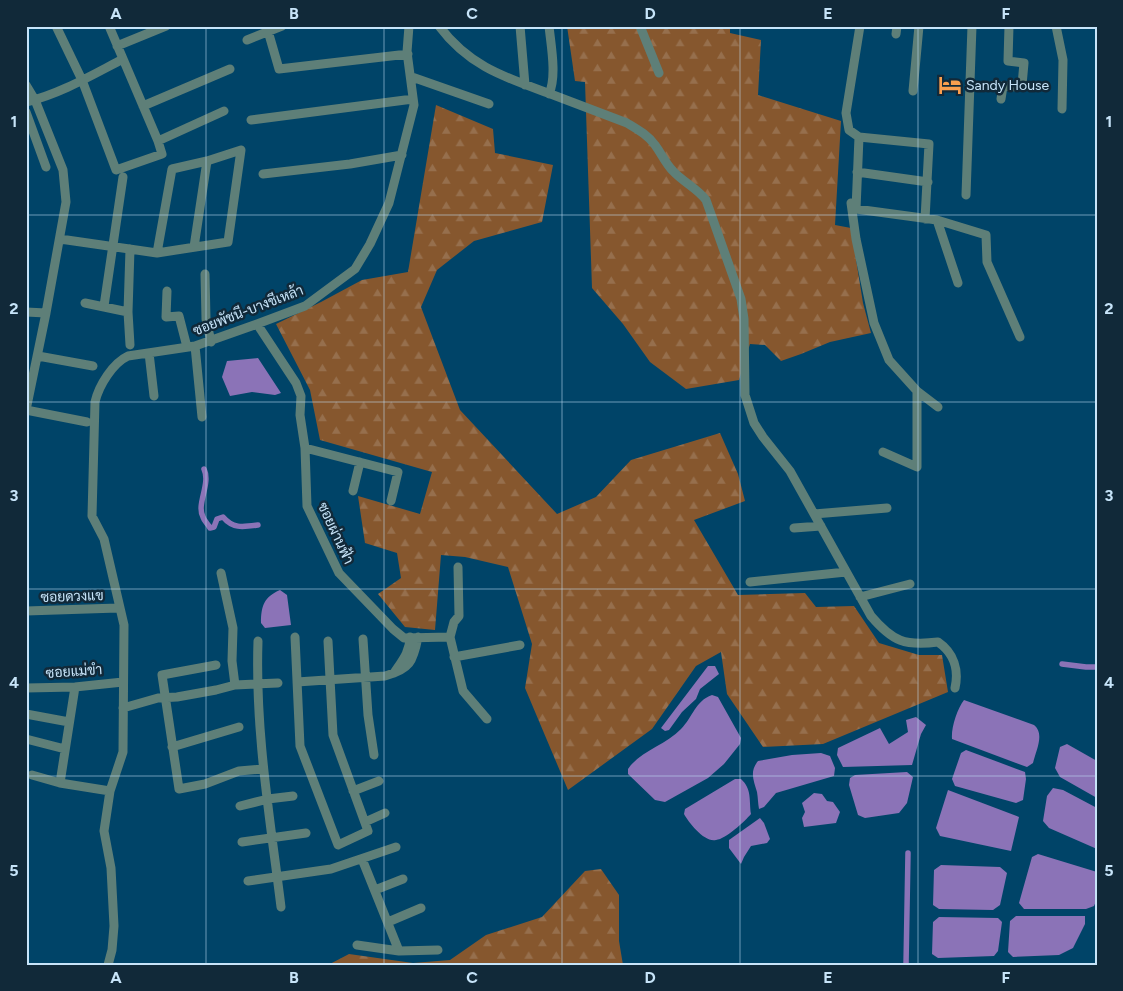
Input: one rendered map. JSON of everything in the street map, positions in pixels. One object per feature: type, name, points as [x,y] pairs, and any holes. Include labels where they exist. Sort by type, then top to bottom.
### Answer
[{"type":"street","points":[[56,26],[82,80],[116,170],[162,154],[110,27]]},
{"type":"street","points":[[118,46],[166,26]]},
{"type":"street","points":[[247,40],[282,26]]},
{"type":"street","name":"ซอยพัชนี-บางชีเหล้า","points":[[108,965],[112,950],[114,926],[111,868],[104,831],[110,791],[123,752],[124,625],[118,608],[104,539],[92,516],[95,402],[100,389],[119,360],[128,356],[191,347],[211,342],[305,306],[355,269],[370,244],[389,203],[414,104],[408,54],[409,26]]},
{"type":"street","points":[[439,26],[456,46],[483,66],[504,78],[628,123],[644,133],[654,143],[672,170],[682,180],[701,193],[706,200],[741,299],[744,319],[745,395],[754,423],[790,471],[871,616],[881,628],[903,642],[920,644],[938,642],[944,646],[952,658],[958,675],[955,688]]},
{"type":"street","points":[[520,26],[524,84]]},
{"type":"street","points":[[549,26],[553,78],[549,94]]},
{"type":"street","points":[[640,26],[658,72]]},
{"type":"street","points":[[860,26],[846,113],[849,130],[859,137],[929,144],[925,219]]},
{"type":"street","points":[[913,91],[919,26]]},
{"type":"street","points":[[966,196],[972,26]]},
{"type":"street","points":[[1002,99],[1002,86],[1017,87],[1022,85],[1024,63],[1008,60],[1009,26]]},
{"type":"street","points":[[1056,26],[1063,60],[1062,109]]},
{"type":"street","points":[[268,31],[279,69],[408,54]]},
{"type":"street","points":[[31,101],[82,80],[123,59]]},
{"type":"street","points":[[143,106],[230,69]]},
{"type":"street","points":[[412,77],[489,104]]},
{"type":"street","points":[[26,85],[31,101],[63,170],[66,202],[38,356],[28,389],[26,410],[87,422]]},
{"type":"street","points":[[251,120],[413,99]]},
{"type":"street","points":[[158,141],[224,111]]},
{"type":"street","points":[[26,112],[46,168]]},
{"type":"street","points":[[859,137],[856,209],[937,220],[986,235],[988,262],[1020,337]]},
{"type":"street","points":[[60,238],[157,253],[228,242],[241,150],[207,161],[172,169],[157,253]]},
{"type":"street","points":[[264,174],[350,164],[402,155]]},
{"type":"street","points":[[194,248],[207,161]]},
{"type":"street","points":[[857,172],[928,182]]},
{"type":"street","points":[[104,306],[123,177]]},
{"type":"street","points":[[856,201],[850,201],[874,323],[889,360],[917,391],[938,407]]},
{"type":"street","points":[[937,220],[958,283]]},
{"type":"street","points":[[130,249],[128,312],[130,344]]},
{"type":"street","points":[[205,274],[206,319],[211,342]]},
{"type":"street","points":[[166,290],[166,317],[179,316],[191,347],[202,417]]},
{"type":"street","points":[[84,303],[128,312]]},
{"type":"street","points":[[26,312],[46,313]]},
{"type":"street","name":"ซอยผ่านฟ้า","points":[[257,324],[296,383],[301,396],[300,415],[305,448],[307,506],[339,573],[392,629],[404,638],[450,637]]},
{"type":"street","points":[[149,354],[154,396]]},
{"type":"street","points":[[38,356],[93,366]]},
{"type":"street","points":[[883,452],[917,467],[917,391]]},
{"type":"street","points":[[305,448],[398,472],[391,501]]},
{"type":"street","points":[[353,492],[360,462]]},
{"type":"street","points":[[814,514],[887,508]]},
{"type":"street","points":[[794,528],[821,526]]},
{"type":"street","points":[[458,567],[460,616],[454,622],[450,637],[463,691],[485,716]]},
{"type":"street","points":[[750,582],[846,572]]},
{"type":"street","points":[[221,573],[233,628],[232,661],[235,685]]},
{"type":"street","points":[[860,597],[910,584]]},
{"type":"street","name":"ซอยดวงแข","points":[[26,611],[118,608]]},
{"type":"street","points":[[295,637],[300,746],[338,845],[368,831],[333,735],[328,641]]},
{"type":"street","points":[[297,682],[394,674],[406,655],[414,637]]},
{"type":"street","points":[[363,639],[368,715],[374,755]]},
{"type":"street","points":[[258,642],[257,683],[263,769],[281,906]]},
{"type":"street","points":[[454,657],[520,645]]},
{"type":"street","points":[[216,665],[162,675],[179,789],[205,784],[239,771],[263,769]]},
{"type":"street","name":"ซอยแม่ขำ","points":[[26,688],[75,687],[124,682]]},
{"type":"street","points":[[123,708],[158,698],[216,690],[235,685],[278,683]]},
{"type":"street","points":[[60,783],[75,687]]},
{"type":"street","points":[[26,714],[69,722]]},
{"type":"street","points":[[172,747],[238,727]]},
{"type":"street","points":[[26,739],[65,749]]},
{"type":"street","points":[[32,775],[60,783],[110,791]]},
{"type":"street","points":[[353,791],[379,781]]},
{"type":"street","points":[[240,806],[268,799],[293,796]]},
{"type":"street","points":[[364,822],[385,813]]},
{"type":"street","points":[[242,842],[306,833]]},
{"type":"street","points":[[248,881],[330,869],[396,847]]},
{"type":"street","points":[[362,859],[399,951]]},
{"type":"street","points":[[374,890],[403,879]]},
{"type":"street","points":[[388,922],[421,908]]},
{"type":"street","points":[[357,944],[399,951],[438,950]]},
{"type":"green space","points":[[567,26],[730,26],[730,33],[761,40],[758,95],[841,121],[835,225],[851,228],[863,303],[871,333],[830,342],[781,361],[765,345],[750,344],[739,380],[686,389],[650,362],[623,324],[592,288],[585,82],[575,81]]},
{"type":"green space","points":[[436,105],[493,129],[495,153],[553,165],[542,222],[474,241],[437,270],[421,307],[460,410],[557,514],[596,497],[631,460],[720,433],[738,474],[745,501],[694,520],[738,595],[805,593],[816,607],[854,606],[879,643],[919,655],[942,655],[948,692],[823,744],[763,747],[727,694],[721,652],[696,666],[652,729],[568,790],[525,688],[532,644],[508,567],[465,557],[441,555],[435,630],[405,627],[378,594],[401,578],[397,553],[365,543],[358,496],[420,514],[432,472],[320,440],[310,390],[276,324],[362,280],[408,272]]},
{"type":"green space","points":[[601,869],[619,895],[619,941],[623,965],[328,965],[349,954],[413,963],[450,960],[486,935],[542,917],[585,871]]},
{"type":"shaded area","points":[[258,358],[281,393],[275,395],[252,392],[230,396],[222,377],[227,361]]},
{"type":"shaded area","points":[[280,590],[287,595],[291,625],[265,628],[261,623],[264,603],[270,596]]},
{"type":"shaded area","points":[[708,666],[715,666],[719,674],[700,689],[696,699],[682,712],[669,730],[665,731],[661,728]]},
{"type":"shaded area","points":[[712,695],[718,697],[741,738],[740,744],[724,764],[708,778],[665,802],[655,800],[628,774],[628,769],[639,757],[675,735],[702,701]]},
{"type":"shaded area","points":[[964,700],[1034,725],[1039,733],[1039,738],[1033,763],[1027,767],[952,739],[955,719]]},
{"type":"shaded area","points":[[916,717],[926,725],[921,734],[912,765],[843,767],[837,755],[838,748],[880,728],[889,744],[908,732],[906,720]]},
{"type":"shaded area","points":[[1067,744],[1097,761],[1097,798],[1060,777],[1055,768],[1060,747]]},
{"type":"shaded area","points":[[966,750],[1025,772],[1023,800],[1016,803],[955,786],[952,779],[961,753]]},
{"type":"shaded area","points":[[821,753],[830,756],[835,768],[834,776],[776,793],[764,807],[759,809],[753,776],[755,765],[758,761],[792,755]]},
{"type":"shaded area","points":[[907,772],[913,777],[907,803],[899,813],[865,818],[858,815],[849,785],[850,778],[855,775]]},
{"type":"shaded area","points":[[735,779],[741,779],[747,787],[751,814],[740,825],[720,839],[712,840],[707,838],[690,822],[684,814],[685,809]]},
{"type":"shaded area","points":[[1053,788],[1063,790],[1097,808],[1097,849],[1049,828],[1043,821],[1047,796]]},
{"type":"shaded area","points":[[948,790],[1019,817],[1011,851],[940,836],[936,828]]},
{"type":"shaded area","points":[[814,793],[822,794],[827,801],[833,802],[840,812],[836,823],[804,827],[802,818],[805,812],[802,803]]},
{"type":"shaded area","points":[[760,818],[770,839],[767,843],[751,846],[741,864],[729,848],[729,840]]},
{"type":"shaded area","points":[[1038,854],[1097,872],[1097,899],[1094,906],[1086,909],[1024,909],[1019,903],[1032,857]]},
{"type":"shaded area","points":[[941,865],[1000,867],[1007,873],[1000,905],[993,910],[939,909],[933,905],[934,870]]},
{"type":"shaded area","points":[[1016,916],[1085,916],[1085,924],[1073,948],[1059,955],[1013,957],[1008,952],[1010,921]]},
{"type":"shaded area","points":[[939,917],[998,918],[1002,922],[998,951],[994,956],[938,958],[932,954],[933,922]]},
{"type":"waterway","points":[[204,469],[206,481],[201,512],[210,528],[214,527],[217,519],[223,517],[231,524],[243,527],[258,525]]},
{"type":"waterway","points":[[1062,664],[1097,667]]},
{"type":"waterway","points":[[906,965],[908,853]]},
{"type":"place","name":"Sandy House","points":[[950,85]]}]
